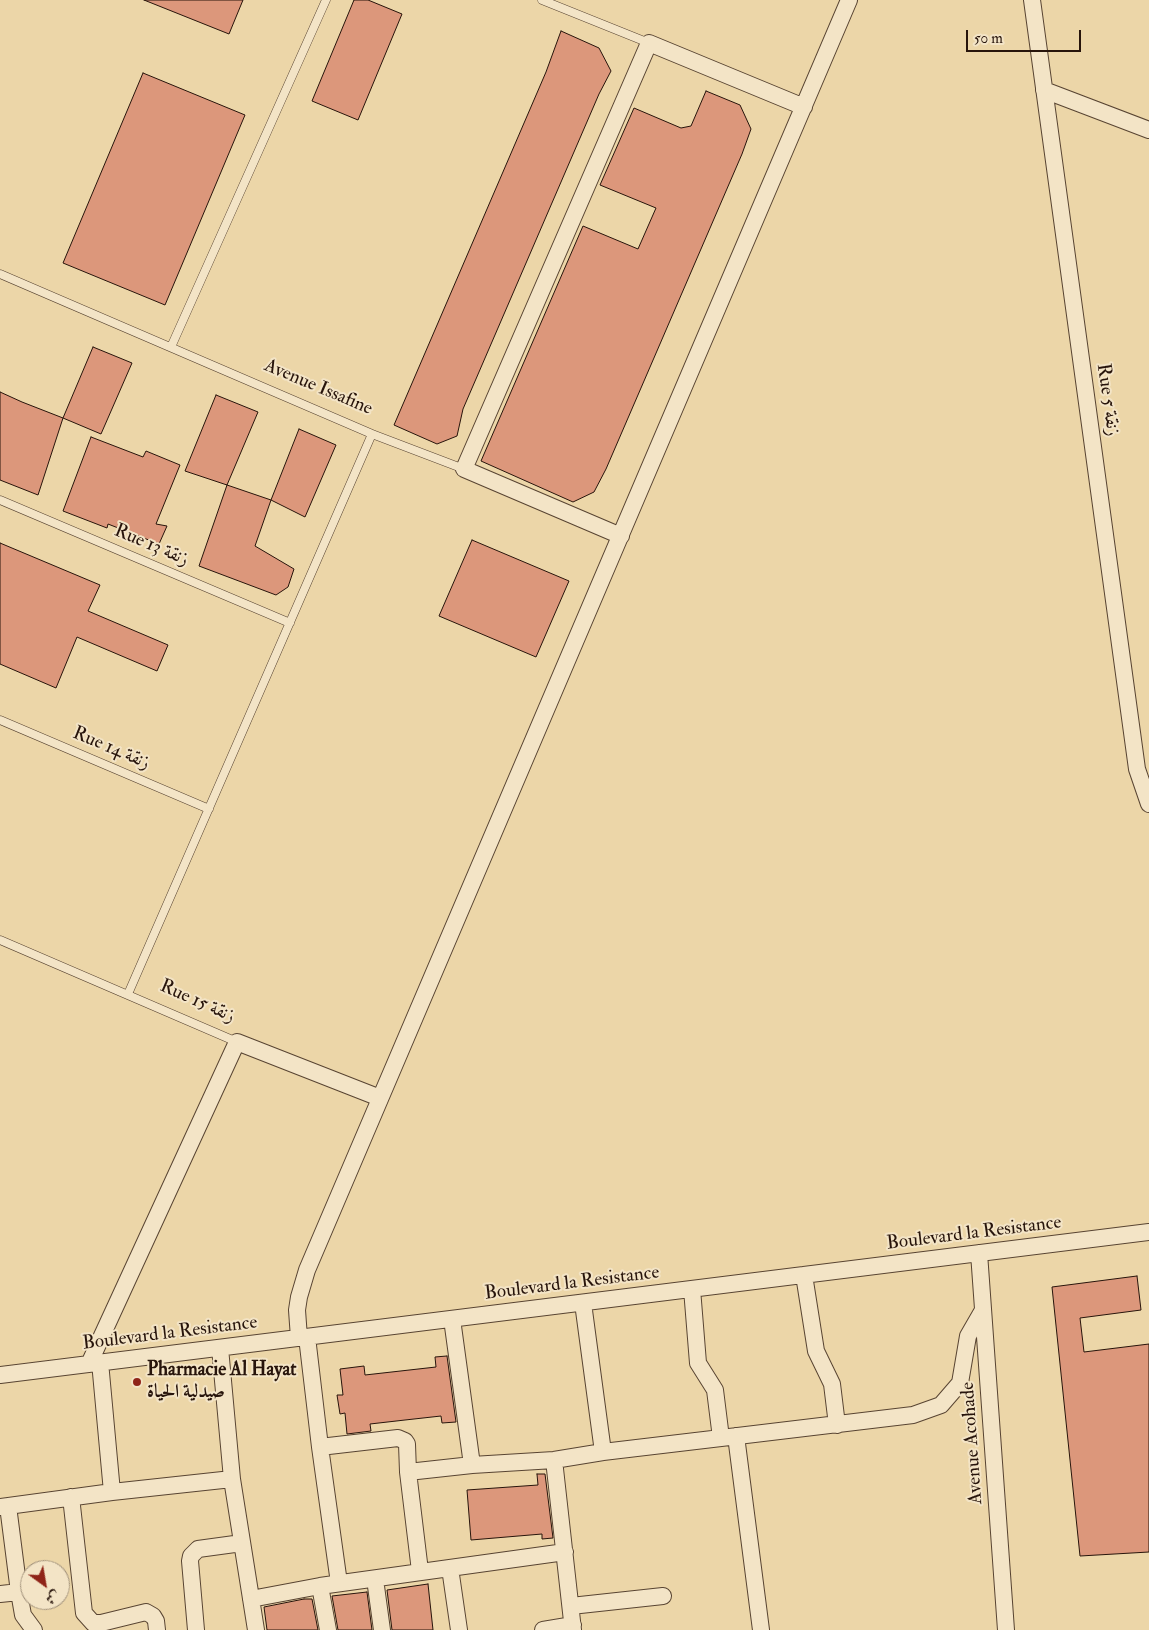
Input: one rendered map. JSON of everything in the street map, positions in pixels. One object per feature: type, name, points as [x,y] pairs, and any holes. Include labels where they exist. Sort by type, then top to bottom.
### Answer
[{"type":"street","points":[[339,1584],[303,1337],[297,1324],[298,1304],[307,1270],[849,0]]},
{"type":"street","name":"Rue 5 زنقة","points":[[1032,0],[1137,769],[1149,804]]},
{"type":"street","points":[[464,469],[649,43],[804,107]]},
{"type":"street","points":[[1044,90],[1149,130]]},
{"type":"street","name":"Avenue Issafine","points":[[464,469],[621,536]]},
{"type":"street","points":[[112,1492],[95,1363],[236,1042]]},
{"type":"street","name":"Rue 15 زنقة","points":[[236,1042],[380,1098]]},
{"type":"street","name":"Boulevard la Resistance","points":[[0,1375],[1149,1232]]},
{"type":"street","name":"Avenue Acohade","points":[[979,1253],[1006,1630]]},
{"type":"street","points":[[804,1275],[816,1351],[832,1384],[837,1425]]},
{"type":"street","points":[[692,1289],[698,1363],[715,1390],[729,1437],[761,1630]]},
{"type":"street","points":[[583,1303],[603,1452]]},
{"type":"street","points":[[408,1472],[472,1465],[554,1460],[603,1452],[912,1415],[940,1405],[960,1383],[968,1336],[983,1310]]},
{"type":"street","points":[[452,1319],[472,1465]]},
{"type":"street","points":[[220,1348],[232,1479],[256,1630]]},
{"type":"street","points":[[320,1447],[402,1439],[406,1444],[420,1571]]},
{"type":"street","points":[[543,1630],[573,1628],[554,1460]]},
{"type":"street","points":[[34,1630],[23,1616],[4,1506],[232,1479]]},
{"type":"street","points":[[71,1497],[84,1613],[93,1623],[101,1623],[146,1612],[150,1613],[156,1620],[157,1630]]},
{"type":"street","points":[[196,1630],[191,1556],[198,1549],[242,1543]]},
{"type":"street","points":[[251,1599],[320,1586],[420,1571],[565,1552]]},
{"type":"street","points":[[450,1568],[459,1630]]},
{"type":"street","points":[[375,1579],[382,1630]]},
{"type":"street","points":[[320,1586],[328,1630]]},
{"type":"street","points":[[0,1594],[19,1592]]},
{"type":"street","points":[[571,1606],[662,1596]]},
{"type":"lane","points":[[171,346],[326,0]]},
{"type":"lane","points":[[542,0],[649,43]]},
{"type":"lane","name":"Avenue Issafine","points":[[0,274],[372,434],[464,469]]},
{"type":"lane","points":[[128,994],[372,434]]},
{"type":"lane","name":"Rue 13 زنقة","points":[[0,500],[290,623]]},
{"type":"lane","name":"Rue 14 زنقة","points":[[0,720],[209,809]]},
{"type":"lane","name":"Rue 15 زنقة","points":[[0,940],[236,1042]]},
{"type":"building","points":[[144,0],[243,0],[229,34]]},
{"type":"building","points":[[354,0],[368,0],[402,14],[358,120],[312,101]]},
{"type":"building","points":[[561,31],[599,48],[611,71],[599,94],[463,409],[457,436],[437,444],[394,425],[546,72]]},
{"type":"building","points":[[143,73],[245,115],[165,305],[63,263]]},
{"type":"building","points":[[706,91],[740,105],[751,129],[742,154],[606,469],[594,492],[573,502],[481,461],[583,226],[638,249],[656,208],[600,185],[634,108],[681,128],[691,126]]},
{"type":"building","points":[[93,347],[132,363],[101,434],[63,418]]},
{"type":"building","points":[[0,392],[63,418],[38,495],[0,480]]},
{"type":"building","points":[[216,395],[258,412],[227,485],[185,471]]},
{"type":"building","points":[[299,429],[336,445],[305,517],[271,500]]},
{"type":"building","points":[[91,437],[143,457],[146,451],[180,465],[156,524],[167,526],[159,544],[108,524],[107,528],[63,511]]},
{"type":"building","points":[[227,485],[271,500],[255,546],[294,569],[288,587],[276,595],[199,566]]},
{"type":"building","points":[[472,540],[569,581],[536,657],[439,616]]},
{"type":"building","points":[[0,543],[100,585],[88,611],[168,645],[157,671],[77,637],[56,688],[0,664]]},
{"type":"building","points":[[1137,1276],[1141,1310],[1080,1318],[1084,1352],[1149,1344],[1149,1552],[1080,1556],[1052,1287]]},
{"type":"building","points":[[447,1356],[456,1422],[442,1423],[441,1416],[370,1424],[371,1431],[347,1434],[345,1413],[340,1414],[337,1395],[343,1395],[340,1369],[364,1366],[365,1375],[436,1367],[435,1357]]},
{"type":"building","points":[[537,1474],[545,1474],[553,1538],[542,1539],[542,1534],[471,1540],[467,1490],[538,1485]]},
{"type":"building","points":[[428,1584],[433,1630],[392,1630],[387,1590]]},
{"type":"building","points":[[367,1592],[372,1630],[338,1630],[332,1596]]},
{"type":"building","points":[[312,1599],[318,1630],[267,1630],[264,1607]]},
{"type":"place","name":"Pharmacie Al Hayat صيدلية الحياة","points":[[137,1382]]}]
